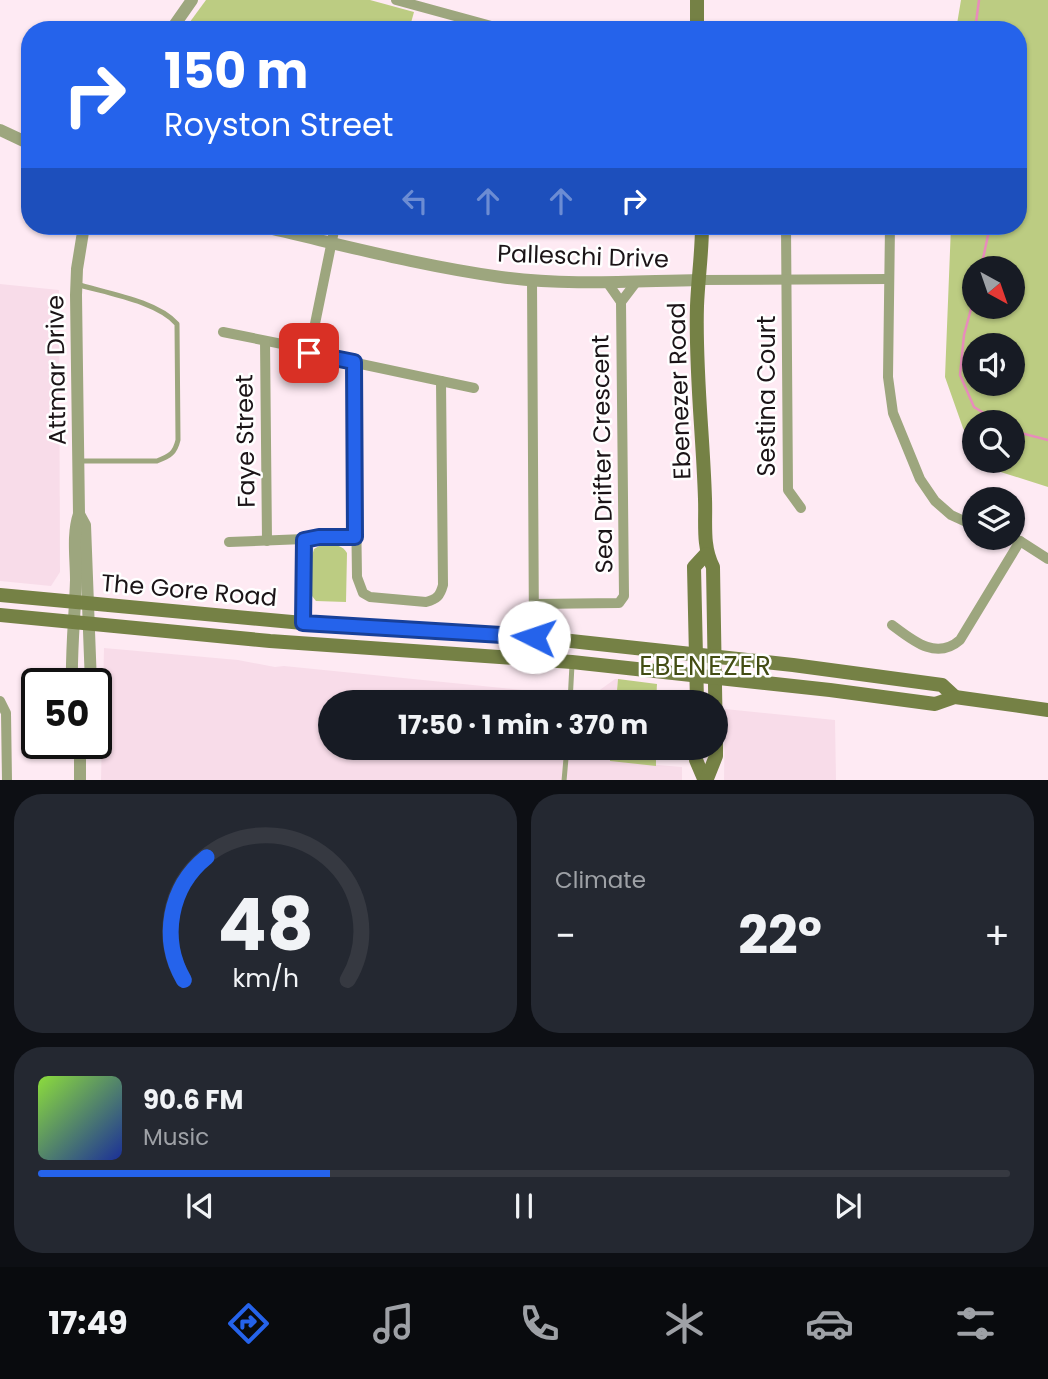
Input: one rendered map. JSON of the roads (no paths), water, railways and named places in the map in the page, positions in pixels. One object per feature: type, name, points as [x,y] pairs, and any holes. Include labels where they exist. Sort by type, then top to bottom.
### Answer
[{"type":"main road","points":[[697,0],[697,21]]},
{"type":"main road","name":"Ebenezer Road","points":[[702,235],[697,304],[698,390],[706,554],[713,566],[716,690]]},
{"type":"main road","name":"Ebenezer Road","points":[[697,690],[694,567],[706,554]]},
{"type":"main road","name":"The Gore Road","points":[[0,595],[303,623],[534,637],[715,656],[942,685],[955,697]]},
{"type":"main road","name":"The Gore Road","points":[[0,615],[270,641],[572,662],[935,704],[955,697],[1048,709]]},
{"type":"main road","name":"Ebenezer Road","points":[[696,760],[705,780]]},
{"type":"main road","name":"Ebenezer Road","points":[[705,780],[714,760]]},
{"type":"street","points":[[177,21],[192,0]]},
{"type":"street","points":[[396,0],[473,21]]},
{"type":"street","points":[[0,130],[21,140]]},
{"type":"street","name":"Attmar Drive","points":[[81,603],[85,525],[79,514],[76,284],[83,235]]},
{"type":"street","name":"Palleschi Drive","points":[[297,235],[489,275],[533,280],[700,280]]},
{"type":"street","points":[[309,353],[333,235]]},
{"type":"street","name":"Sestina Court","points":[[786,235],[788,490],[801,508]]},
{"type":"street","points":[[890,235],[889,391],[893,413],[920,480],[934,501],[950,515],[962,520]]},
{"type":"street","points":[[700,280],[888,279]]},
{"type":"street","points":[[533,280],[534,637]]},
{"type":"street","name":"Sea Drifter Crescent","points":[[621,302],[637,281]]},
{"type":"street","name":"Sea Drifter Crescent","points":[[534,604],[619,603],[624,596],[621,302],[607,282]]},
{"type":"street","points":[[223,332],[309,353],[474,387]]},
{"type":"street","name":"Faye Street","points":[[265,341],[267,541]]},
{"type":"street","points":[[354,362],[357,577],[363,593],[370,597],[426,602],[435,600],[441,594],[441,381]]},
{"type":"street","points":[[229,542],[355,537]]},
{"type":"street","points":[[303,623],[304,540]]},
{"type":"street","points":[[1025,544],[1048,559]]},
{"type":"street","points":[[892,625],[918,645],[951,648],[960,640],[1015,550]]},
{"type":"street","points":[[72,668],[73,622],[81,603]]},
{"type":"street","points":[[81,603],[89,624],[90,668]]},
{"type":"street","points":[[0,701],[6,713],[3,761],[7,780]]},
{"type":"street","points":[[80,759],[80,780]]},
{"type":"lane","points":[[76,284],[148,305],[169,314],[177,324],[178,440],[175,450],[168,457],[157,461],[78,461]]},
{"type":"lane","points":[[571,690],[572,662]]},
{"type":"lane","points":[[564,780],[566,760]]},
{"type":"waterway","points":[[976,21],[979,0]]},
{"type":"waterway","points":[[984,256],[988,235]]},
{"type":"waterway","points":[[968,319],[960,375],[974,407],[979,410]]},
{"type":"waterway","points":[[1025,434],[1048,440]]},
{"type":"district","name":"EBENEZER","points":[[706,666]]}]
